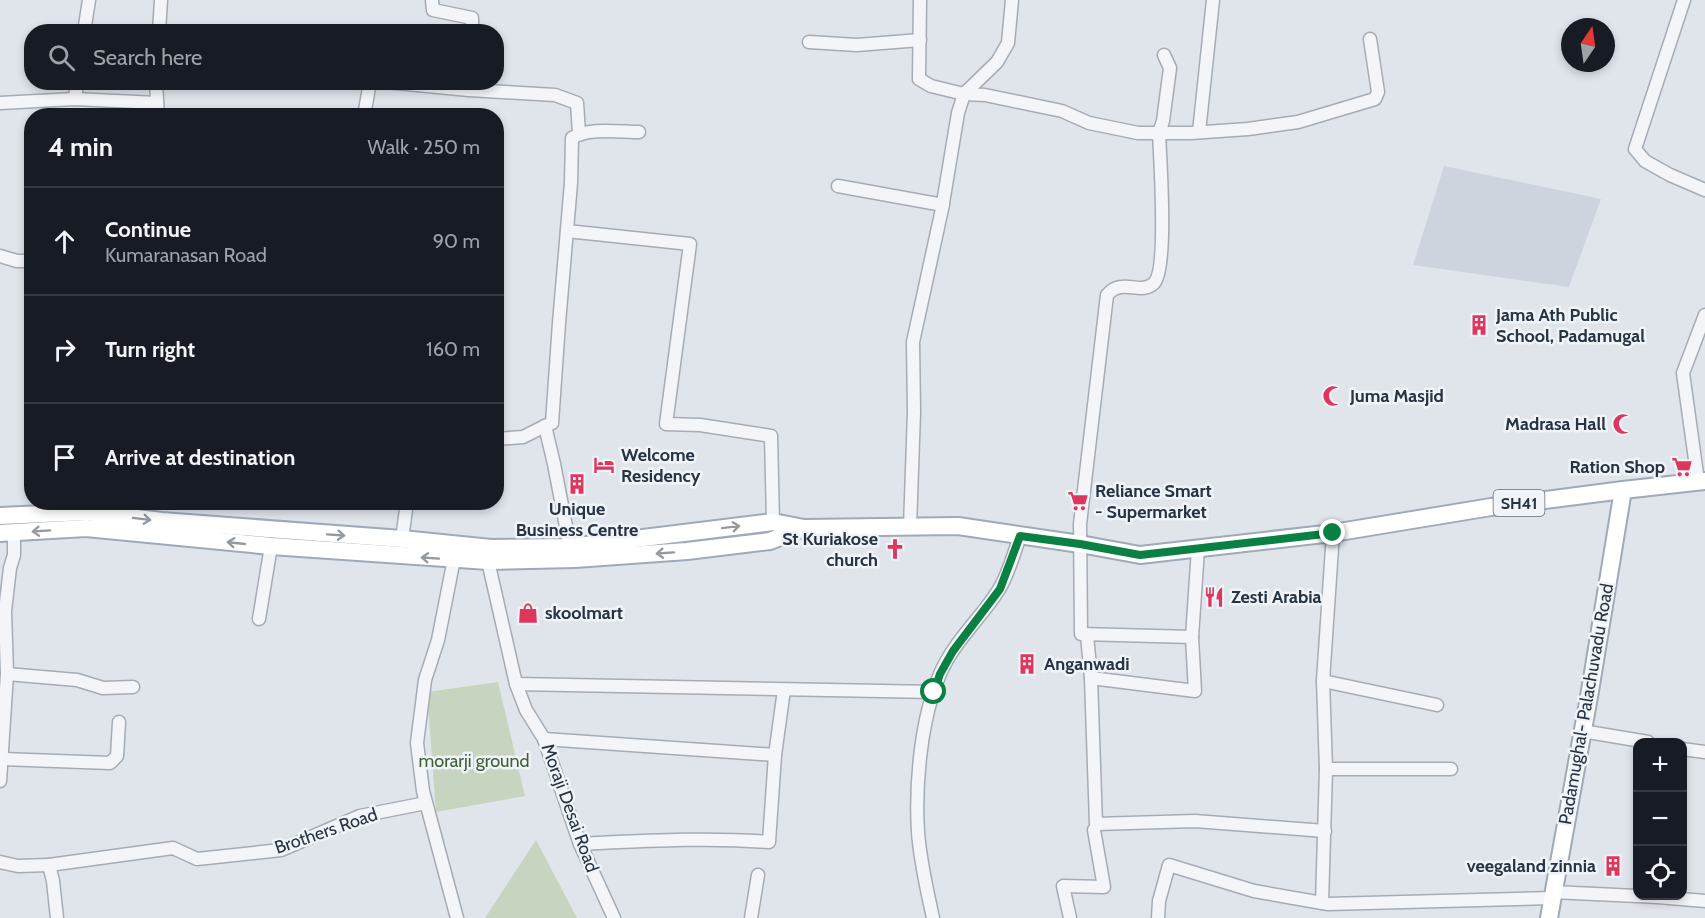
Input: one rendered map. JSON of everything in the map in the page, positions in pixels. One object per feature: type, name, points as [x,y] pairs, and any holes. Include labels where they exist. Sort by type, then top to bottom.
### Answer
[{"type":"main road","name":"SH41","points":[[1333,533],[1451,513],[1702,481]]},
{"type":"main road","name":"Padamughal- Palachuvadu Road","points":[[1549,918],[1623,490]]},
{"type":"main road","points":[[0,516],[57,510]]},
{"type":"main road","points":[[102,510],[162,521],[491,548],[570,547],[773,522],[804,528],[958,526],[1140,555],[1333,533]]},
{"type":"main road","points":[[7,533],[86,528],[271,546],[488,561],[575,559],[693,550],[770,541],[804,528]]},
{"type":"main road","points":[[691,532],[693,550]]},
{"type":"street","points":[[85,24],[88,0]]},
{"type":"street","points":[[160,24],[161,0]]},
{"type":"street","points":[[432,0],[433,10],[472,18],[472,24]]},
{"type":"street","points":[[920,0],[919,80],[931,86],[964,94],[985,95],[1062,111],[1089,123],[1138,133],[1248,129],[1298,122],[1375,99],[1378,93],[1370,39]]},
{"type":"street","points":[[910,527],[914,412],[913,342],[943,205],[957,113],[964,94],[997,62],[1008,43],[1012,0]]},
{"type":"street","points":[[1199,132],[1213,0]]},
{"type":"street","points":[[1684,0],[1635,149],[1645,161],[1705,190]]},
{"type":"street","points":[[809,42],[857,45],[920,40]]},
{"type":"street","points":[[1164,55],[1170,68],[1163,121],[1159,133],[1162,240],[1159,273],[1154,283],[1144,288],[1120,286],[1112,289],[1107,295],[1080,524],[1081,634],[1192,637]]},
{"type":"street","points":[[75,99],[76,90]]},
{"type":"street","points":[[156,90],[157,108]]},
{"type":"street","points":[[365,108],[369,90]]},
{"type":"street","points":[[504,90],[555,95],[577,103],[579,133]]},
{"type":"street","points":[[0,103],[75,99],[149,108]]},
{"type":"street","points":[[504,438],[523,437],[552,423],[571,183],[572,138],[579,133],[639,132]]},
{"type":"street","points":[[838,186],[943,205]]},
{"type":"street","points":[[567,231],[690,244],[666,424],[700,426],[771,436],[773,522]]},
{"type":"street","points":[[0,256],[24,261]]},
{"type":"street","points":[[1702,481],[1683,374],[1705,315]]},
{"type":"street","points":[[545,426],[570,547]]},
{"type":"street","points":[[402,539],[406,510]]},
{"type":"street","points":[[0,781],[7,674],[5,611],[10,568],[14,555],[7,533]]},
{"type":"street","points":[[1323,903],[1326,769],[1323,681],[1333,533]]},
{"type":"street","points":[[933,918],[918,832],[920,760],[925,728],[940,674],[953,651],[1000,589],[1020,536]]},
{"type":"street","points":[[259,619],[271,546]]},
{"type":"street","points":[[1091,678],[1195,691],[1192,637],[1198,549]]},
{"type":"street","points":[[454,559],[438,640],[425,680],[417,743],[423,791],[457,918]]},
{"type":"street","name":"Moraji Desai Road","points":[[488,561],[516,684],[526,710],[544,739],[580,844],[614,918]]},
{"type":"street","points":[[1087,635],[1091,678],[1096,824],[1195,821],[1325,831]]},
{"type":"street","points":[[7,674],[77,680],[103,688],[133,687]]},
{"type":"street","points":[[1323,681],[1437,705]]},
{"type":"street","points":[[516,684],[934,692]]},
{"type":"street","points":[[580,844],[688,839],[769,842],[775,755],[784,690]]},
{"type":"street","points":[[2,759],[110,763],[117,756],[119,722]]},
{"type":"street","points":[[1582,730],[1633,739]]},
{"type":"street","points":[[544,739],[775,755]]},
{"type":"street","points":[[1687,750],[1705,752]]},
{"type":"street","points":[[1326,769],[1451,769]]},
{"type":"street","name":"Brothers Road","points":[[0,862],[18,866],[49,865],[173,848],[197,859],[281,850],[360,816],[426,803]]},
{"type":"street","points":[[1070,918],[1063,886],[1104,887],[1094,830]]},
{"type":"street","points":[[49,865],[57,918]]},
{"type":"street","points":[[1158,918],[1159,901],[1169,865],[1254,891],[1323,903],[1347,904],[1552,895],[1658,897],[1705,901]]},
{"type":"street","points":[[751,918],[758,875]]},
{"type":"shaded area","points":[[1444,166],[1601,199],[1569,287],[1413,265]]},
{"type":"green space","name":"morarji ground","points":[[498,682],[525,796],[436,812],[427,692]]},
{"type":"green space","points":[[536,840],[577,918],[485,918]]},
{"type":"place","name":"Jama Ath Public School, Padamugal","points":[[1479,325]]},
{"type":"place","name":"Juma Masjid","points":[[1333,396]]},
{"type":"place","name":"Madrasa Hall","points":[[1623,424]]},
{"type":"place","name":"Welcome Residency","points":[[604,465]]},
{"type":"place","name":"Ration Shop","points":[[1682,467]]},
{"type":"place","name":"Unique Business Centre","points":[[577,484]]},
{"type":"place","name":"Reliance Smart - Supermarket","points":[[1078,501]]},
{"type":"place","name":"St Kuriakose church","points":[[895,549]]},
{"type":"place","name":"Zesti Arabia","points":[[1214,597]]},
{"type":"place","name":"skoolmart","points":[[528,613]]},
{"type":"place","name":"Anganwadi","points":[[1027,664]]},
{"type":"place","name":"veegaland zinnia","points":[[1613,866]]},
{"type":"route","points":[[934,692],[940,674],[953,651],[1000,589],[1020,536],[1140,555],[1333,533]]}]
